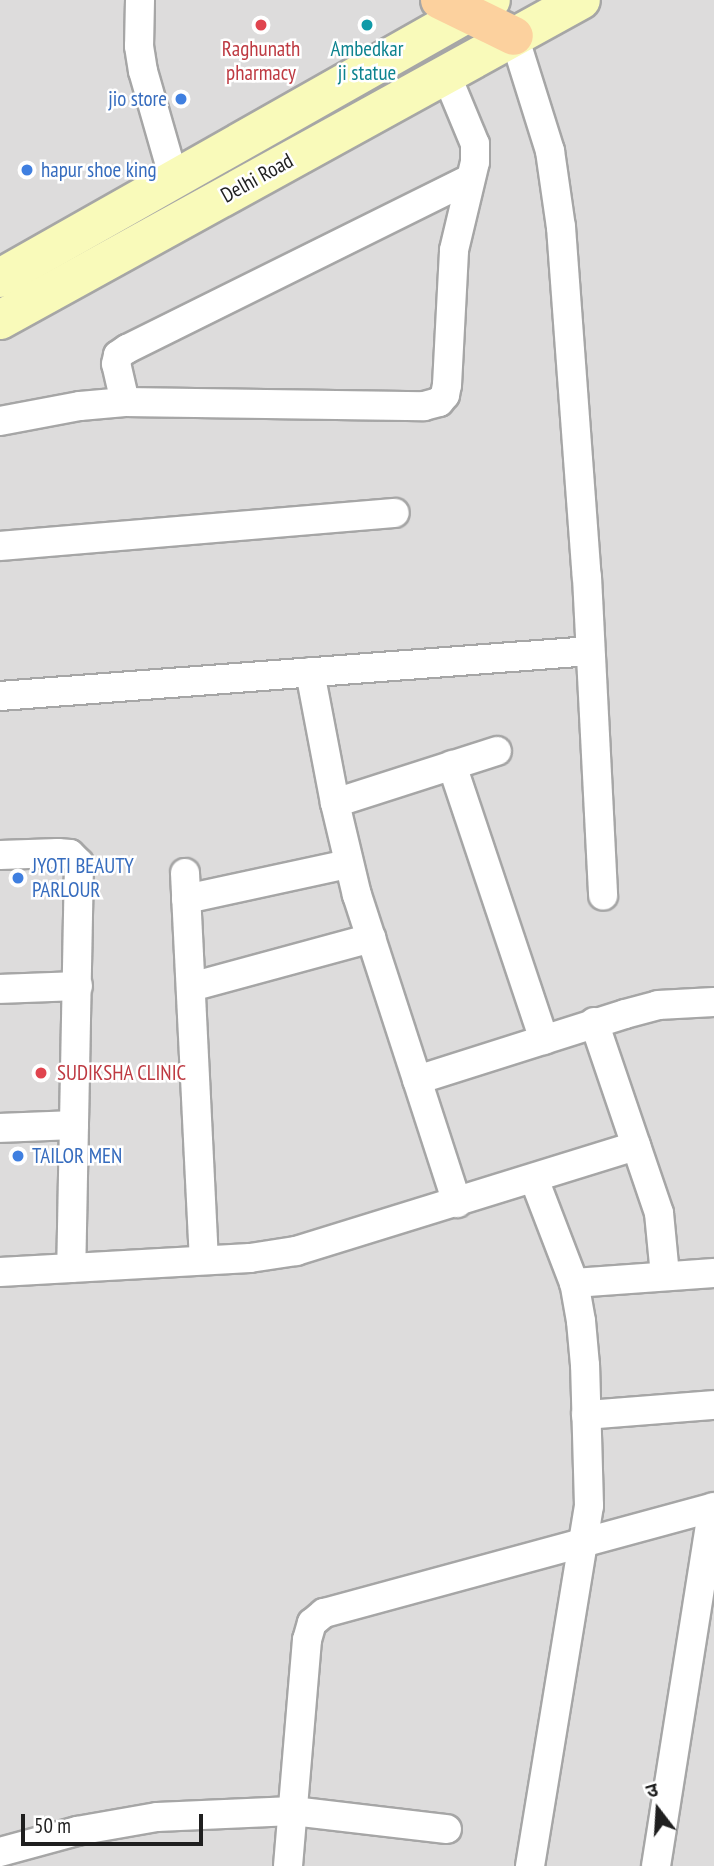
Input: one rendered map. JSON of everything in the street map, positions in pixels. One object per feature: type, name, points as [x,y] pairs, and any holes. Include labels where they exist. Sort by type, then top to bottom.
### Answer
[{"type":"main road","name":"Delhi Road","points":[[0,320],[582,0]]},
{"type":"main road","name":"Delhi Road","points":[[0,278],[174,179],[467,4]]},
{"type":"main road","points":[[467,4],[514,36]]},
{"type":"street","points":[[140,0],[139,46],[174,179]]},
{"type":"street","points":[[514,36],[550,151],[561,227],[590,651],[603,896]]},
{"type":"street","points":[[0,421],[80,406],[125,402],[424,406],[439,402],[445,395],[447,385],[454,250],[475,144],[446,74]]},
{"type":"street","points":[[125,402],[116,365],[118,355],[127,349],[470,179]]},
{"type":"street","points":[[0,546],[395,513]]},
{"type":"street","points":[[0,696],[590,651]]},
{"type":"street","points":[[310,672],[348,864],[457,1203]]},
{"type":"street","points":[[335,803],[497,751]]},
{"type":"street","points":[[452,765],[544,1040]]},
{"type":"street","points":[[0,855],[70,854],[79,863],[71,1268]]},
{"type":"street","points":[[204,1259],[186,886],[348,864]]},
{"type":"street","points":[[191,987],[370,938]]},
{"type":"street","points":[[0,989],[78,986]]},
{"type":"street","points":[[417,1080],[594,1022],[658,1005],[714,1002]]},
{"type":"street","points":[[594,1022],[659,1213],[664,1275]]},
{"type":"street","points":[[0,1128],[75,1125]]},
{"type":"street","points":[[0,1272],[250,1258],[296,1251],[636,1146]]},
{"type":"street","points":[[530,1866],[589,1506],[585,1365],[574,1283],[534,1179]]},
{"type":"street","points":[[574,1283],[714,1273]]},
{"type":"street","points":[[586,1415],[714,1405]]},
{"type":"street","points":[[288,1866],[307,1640],[312,1623],[324,1613],[340,1607],[713,1507],[656,1866]]},
{"type":"street","points":[[0,1852],[121,1822],[293,1811],[447,1829]]},
{"type":"shaded area","points":[[0,0],[714,0],[714,1866],[0,1866]]},
{"type":"place","name":"Raghunath pharmacy","points":[[261,25]]},
{"type":"place","name":"Ambedkar ji statue","points":[[367,25]]},
{"type":"place","name":"jio store","points":[[181,99]]},
{"type":"place","name":"hapur shoe king","points":[[27,170]]},
{"type":"place","name":"JYOTI BEAUTY PARLOUR","points":[[18,878]]},
{"type":"place","name":"SUDIKSHA CLINIC","points":[[41,1073]]},
{"type":"place","name":"TAILOR MEN","points":[[18,1156]]}]
